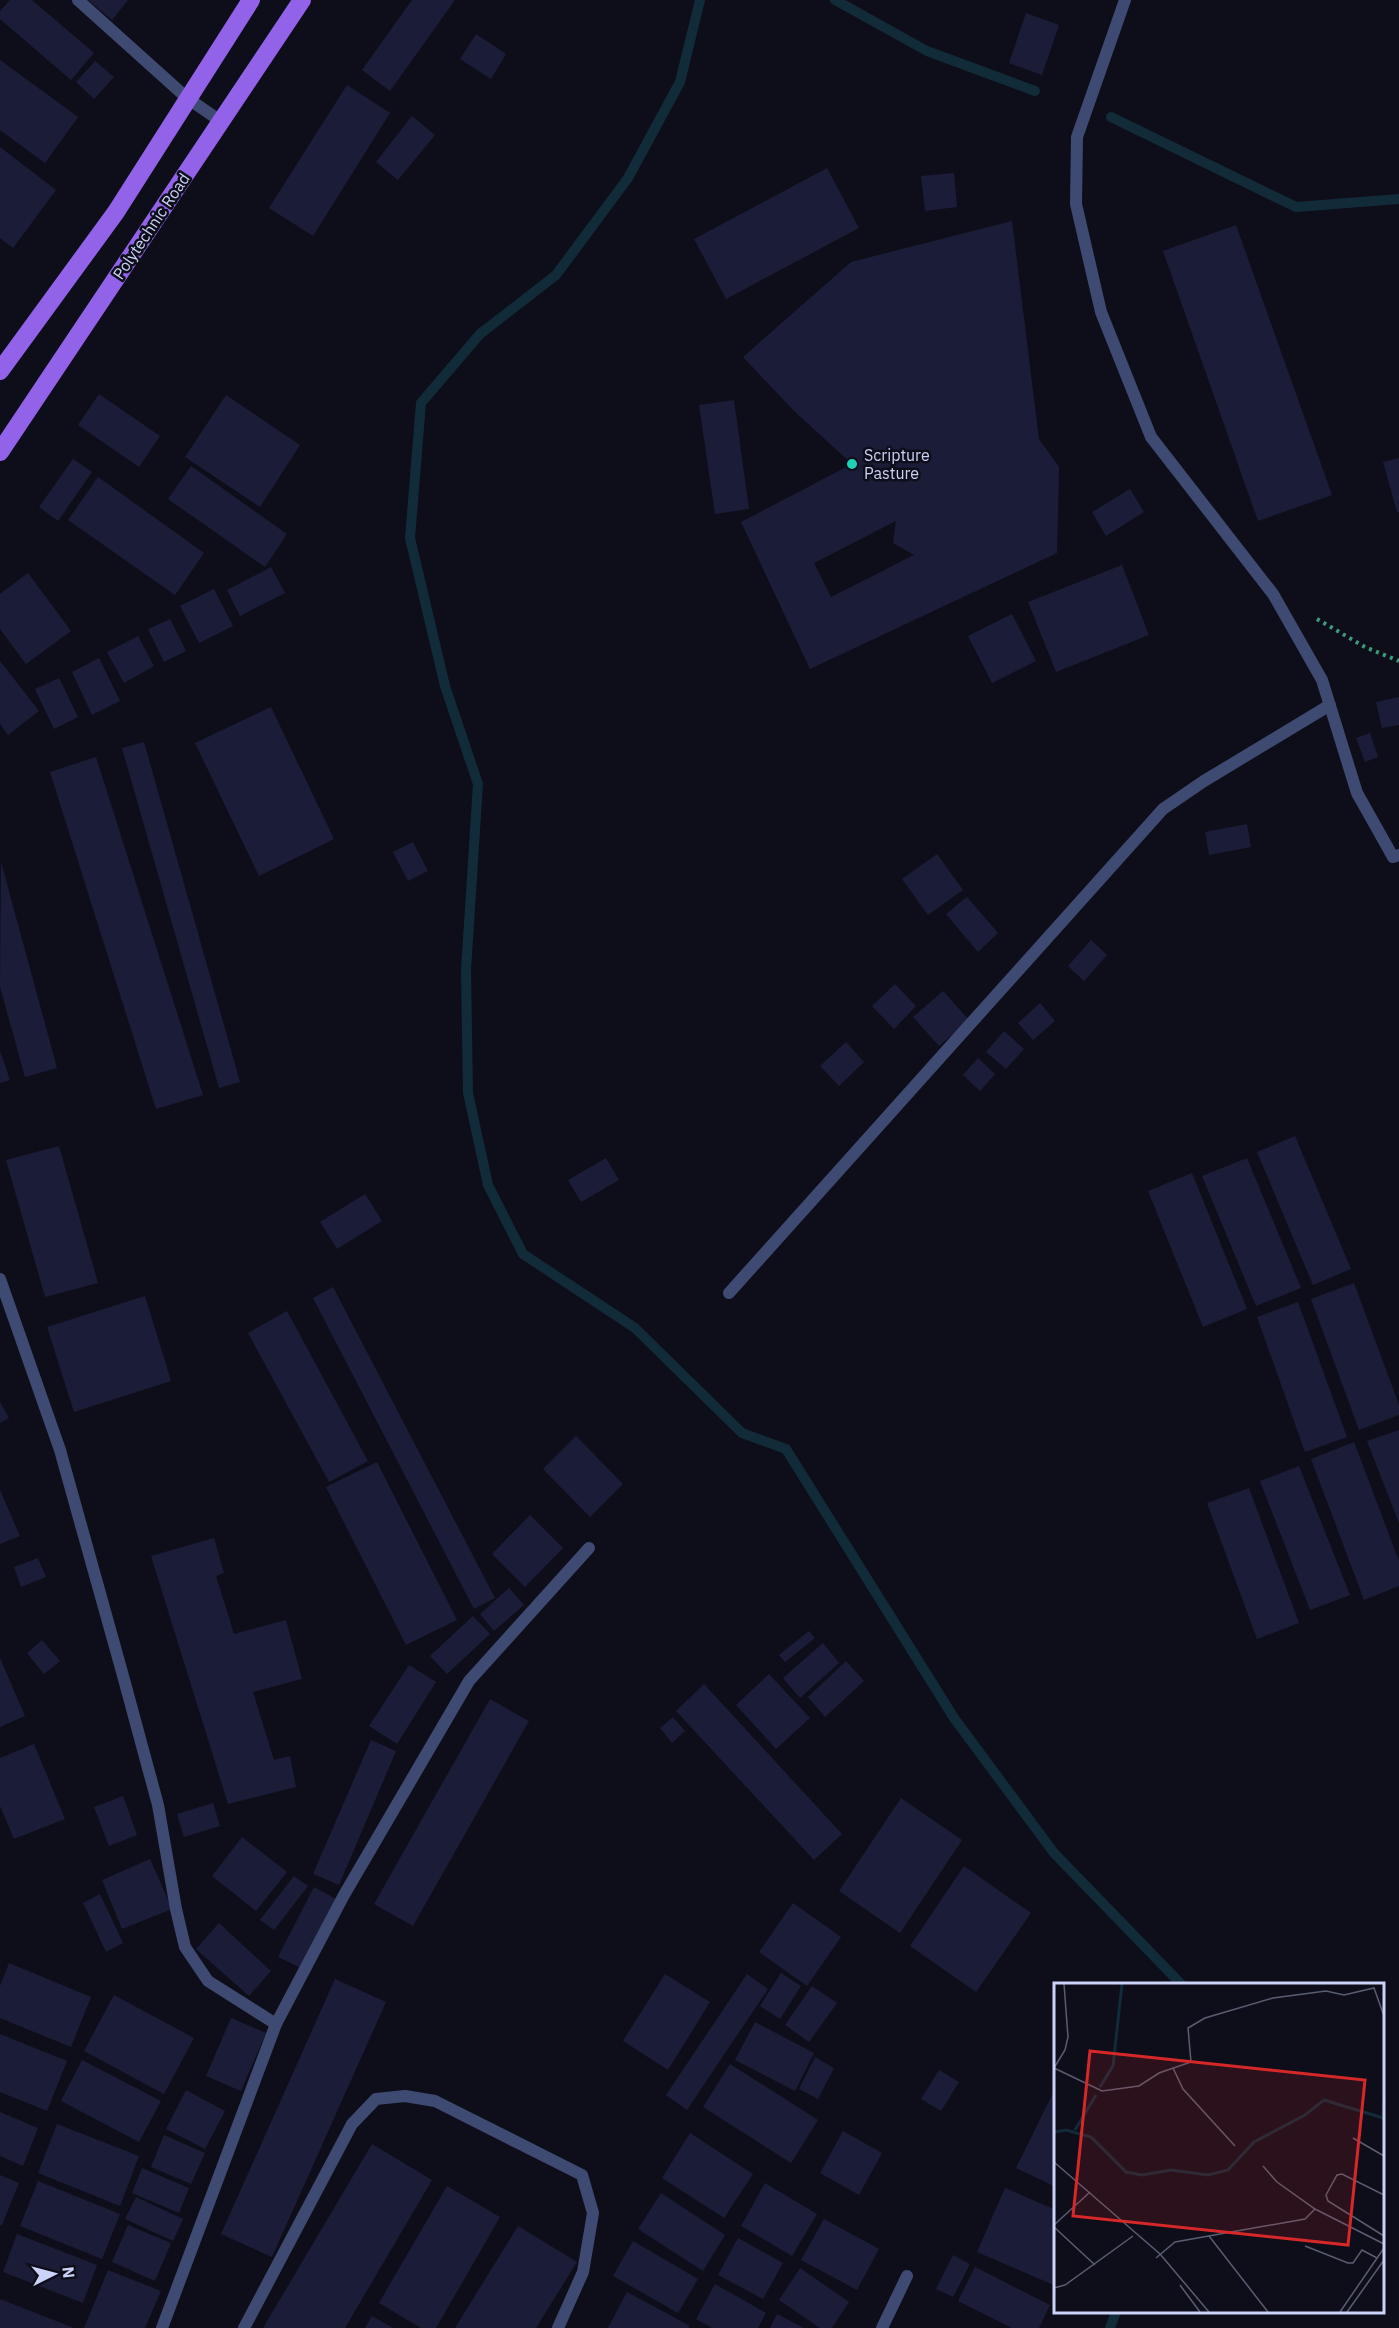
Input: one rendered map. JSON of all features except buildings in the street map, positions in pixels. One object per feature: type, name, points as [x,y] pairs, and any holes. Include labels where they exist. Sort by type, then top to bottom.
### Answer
[{"type":"main road","points":[[0,371],[116,212],[251,0]]},
{"type":"main road","name":"Polytechnic Road","points":[[0,452],[302,0]]},
{"type":"street","points":[[78,0],[188,98],[222,122]]},
{"type":"street","points":[[1125,0],[1077,137],[1076,204],[1101,312],[1151,437],[1273,594],[1322,680],[1357,793],[1393,857],[1399,855]]},
{"type":"street","points":[[729,1293],[1163,809],[1204,781],[1330,705]]},
{"type":"street","points":[[0,1279],[60,1450],[119,1661],[158,1805],[176,1909],[186,1947],[208,1981],[276,2024]]},
{"type":"street","points":[[162,2328],[276,2024],[344,1895],[469,1681],[589,1548]]},
{"type":"street","points":[[244,2328],[352,2124],[376,2099],[405,2096],[435,2101],[582,2175],[592,2213],[583,2271],[558,2328]]},
{"type":"street","points":[[882,2328],[907,2276]]},
{"type":"path","points":[[1314,617],[1365,647],[1399,661]]},
{"type":"waterway","points":[[700,0],[680,82],[628,178],[556,275],[480,334],[421,403],[410,538],[445,686],[478,784],[466,970],[468,1093],[488,1185],[523,1254],[635,1328],[742,1433],[786,1449],[954,1718],[1054,1853],[1180,1983]]},
{"type":"waterway","points":[[835,0],[927,51],[1035,91]]},
{"type":"waterway","points":[[1111,117],[1296,207],[1399,199]]},
{"type":"waterway","points":[[1110,2328],[1116,2313]]},
{"type":"place","name":"Scripture Pasture","points":[[852,464]]}]
